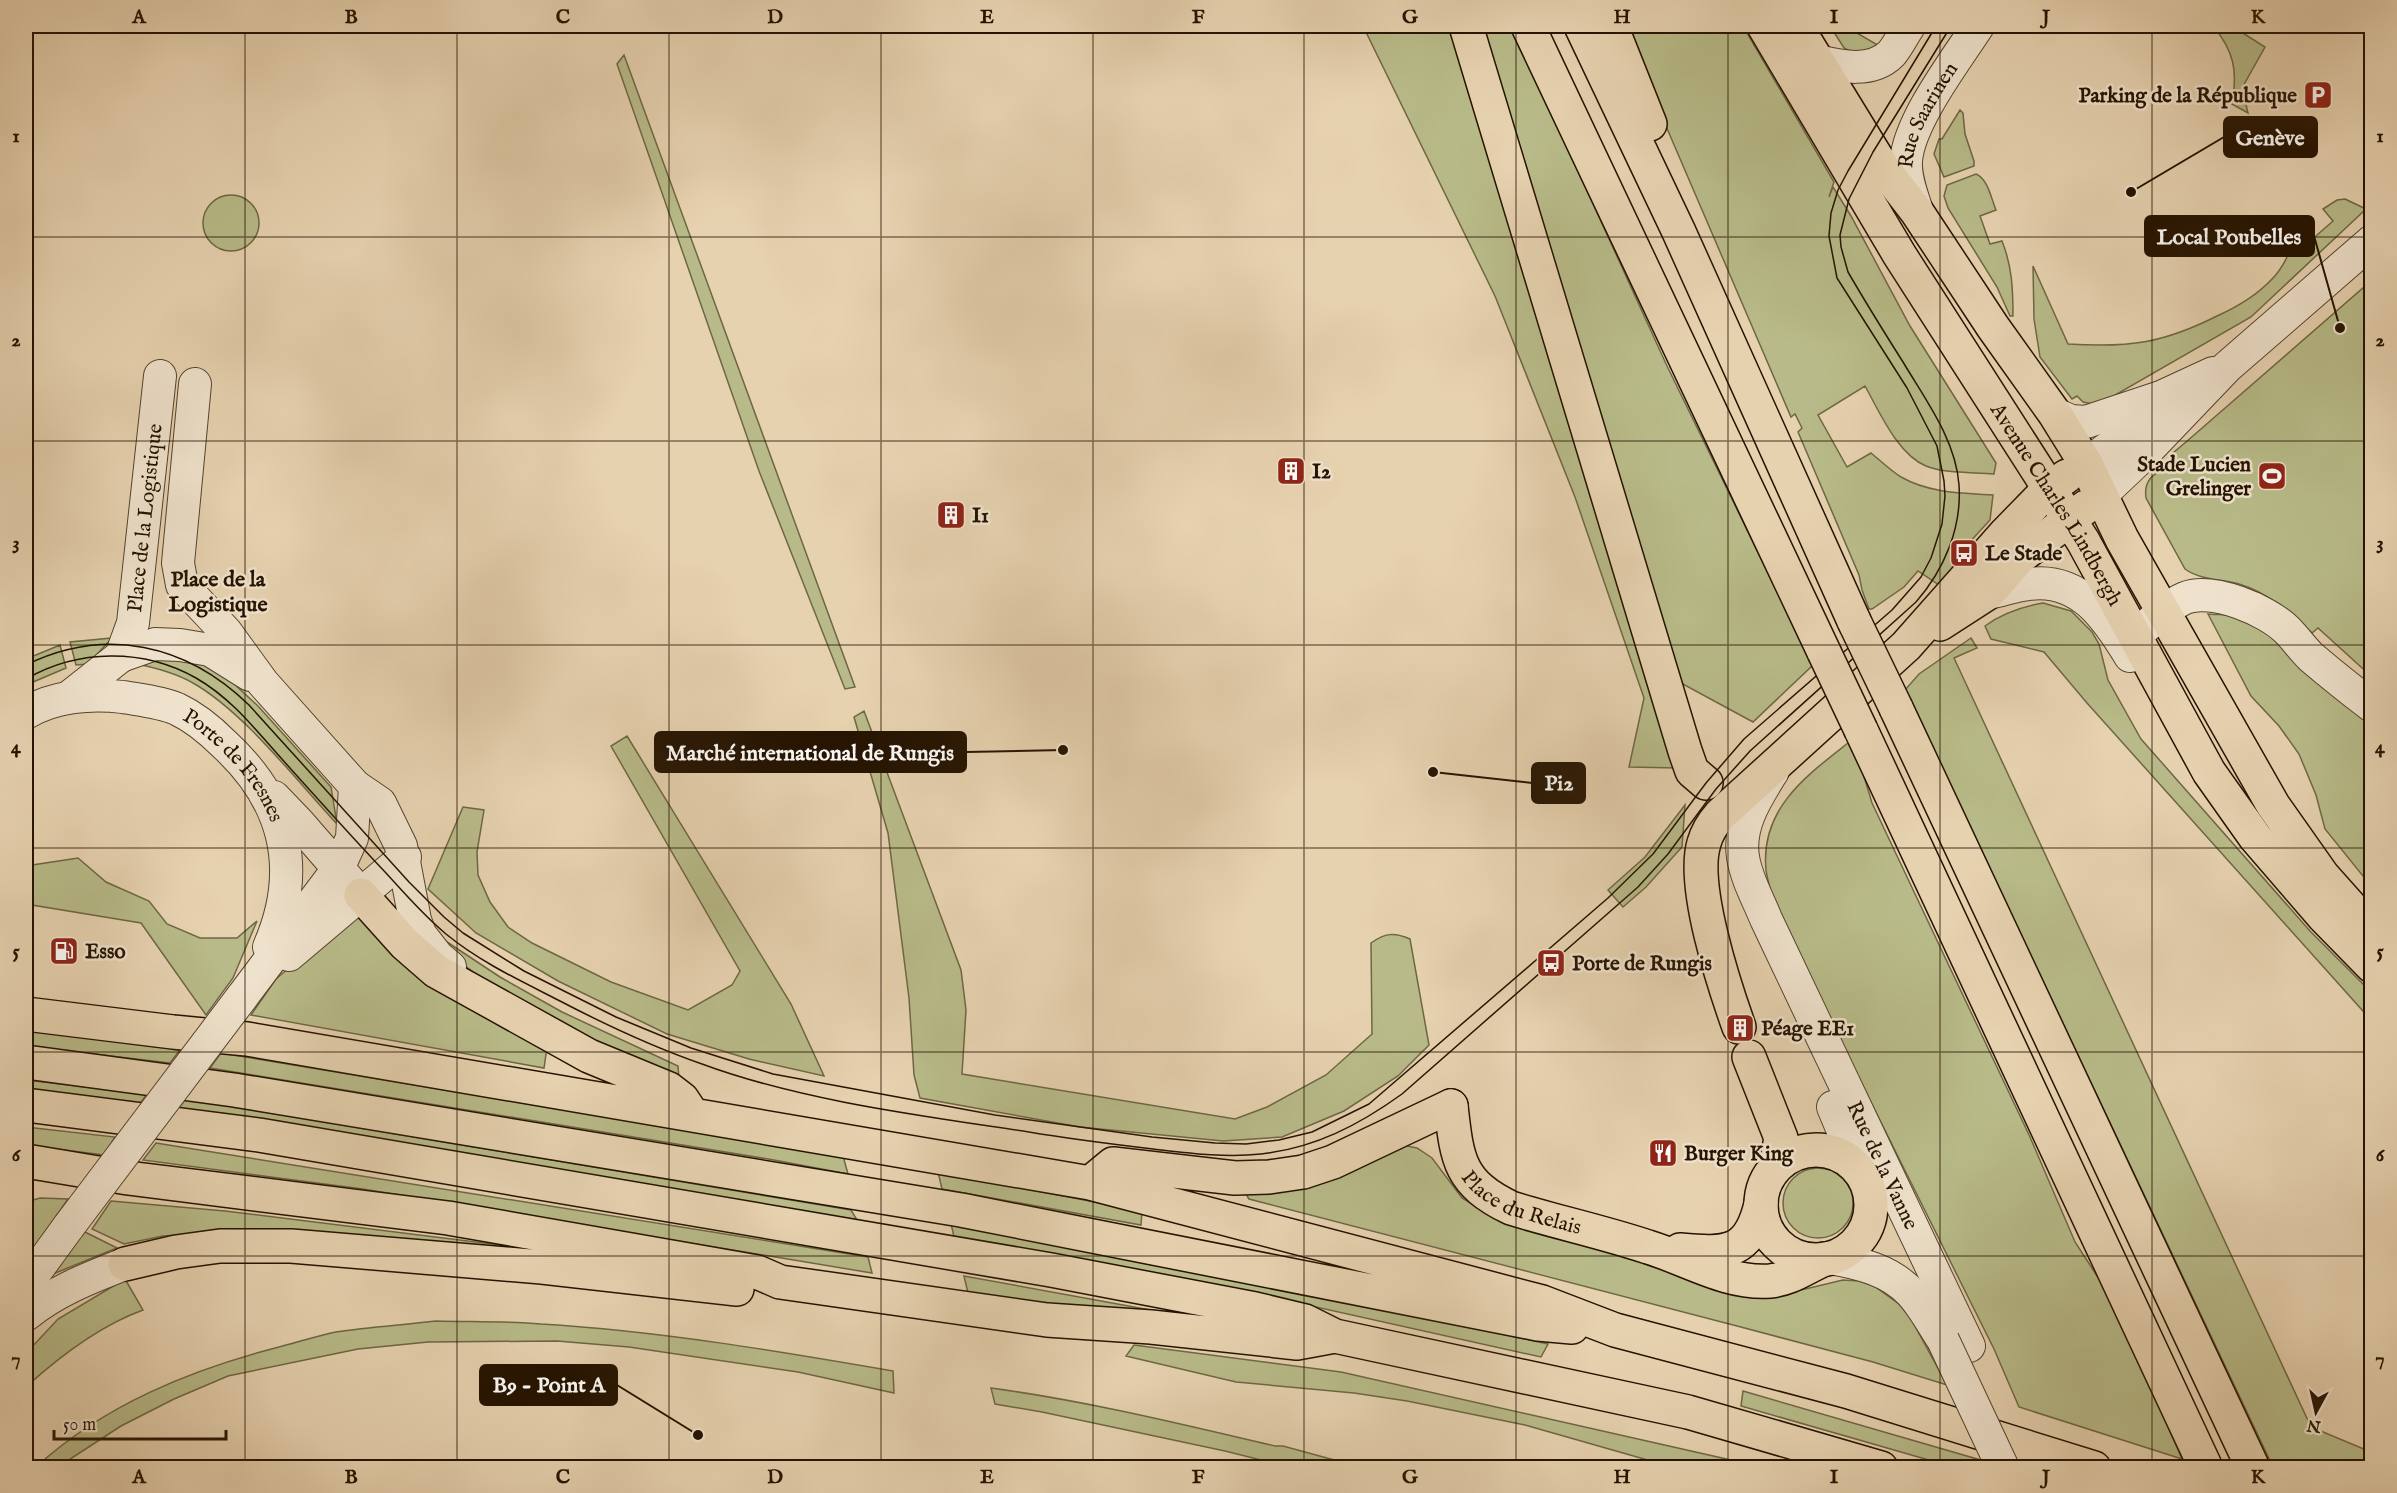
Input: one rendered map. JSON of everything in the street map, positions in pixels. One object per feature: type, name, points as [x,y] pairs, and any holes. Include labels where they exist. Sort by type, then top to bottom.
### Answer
[{"type":"main road","points":[[1466,26],[1699,777],[1704,817],[1701,871],[1705,898],[1721,978],[1781,1138],[1776,1166]]},
{"type":"main road","points":[[1528,26],[2206,1467]]},
{"type":"main road","points":[[1581,26],[1679,232],[1854,621],[2247,1455]]},
{"type":"main road","points":[[1611,26],[1686,212],[1679,232]]},
{"type":"main road","name":"Avenue Charles Lindbergh","points":[[1764,26],[1899,254],[2069,519],[2210,772],[2255,837],[2324,917],[2372,966]]},
{"type":"main road","name":"Avenue Charles Lindbergh","points":[[1796,26],[1883,168],[1917,212],[1993,327],[2055,414],[2086,464],[2102,494],[2113,522],[2273,805],[2323,876],[2372,931]]},
{"type":"main road","points":[[1704,843],[1708,832],[1720,815],[1751,795],[1779,762],[1906,646],[2006,533],[2050,488],[2086,464]]},
{"type":"main road","points":[[1906,646],[1988,594],[2020,557],[2102,494]]},
{"type":"main road","points":[[1699,777],[1725,793],[1751,795]]},
{"type":"main road","points":[[361,895],[405,944],[436,971],[589,1056],[669,1089],[682,1099],[692,1114]]},
{"type":"main road","points":[[26,1014],[247,1039],[1090,1183],[1542,1302],[1615,1330],[1846,1391],[2094,1467]]},
{"type":"main road","points":[[26,1062],[234,1090],[961,1210],[1539,1324],[1615,1330]]},
{"type":"main road","points":[[26,1105],[259,1135],[1051,1270],[1255,1309],[1305,1321],[1335,1336],[1688,1412],[1881,1467]]},
{"type":"main road","name":"Place du Relais","points":[[1090,1183],[1113,1164],[1235,1178],[1269,1177],[1303,1172],[1333,1162],[1451,1106],[1456,1149],[1461,1164],[1478,1187],[1491,1198],[1511,1208],[1648,1247],[1717,1274],[1757,1281],[1786,1278],[1828,1259]]},
{"type":"main road","points":[[1819,1149],[1834,1152],[1848,1159],[1863,1176],[1871,1197],[1872,1211],[1861,1238],[1851,1248],[1828,1259],[1809,1260],[1793,1255],[1769,1234],[1762,1220],[1763,1190],[1776,1166],[1789,1156],[1819,1149]]},
{"type":"main road","points":[[26,1161],[129,1178],[448,1218],[757,1272],[780,1282],[1047,1320],[1151,1327],[1297,1343],[1335,1336]]},
{"type":"main road","name":"Place du Relais","points":[[1648,1247],[1715,1253],[1735,1248],[1749,1236],[1755,1226],[1761,1204]]},
{"type":"main road","points":[[124,1264],[176,1252],[220,1246],[291,1246],[542,1267],[760,1292],[780,1282]]},
{"type":"street","points":[[1818,61],[1854,67],[1881,63],[1893,52],[1909,26]]},
{"type":"street","name":"Rue Saarinen","points":[[1917,212],[1906,174],[1909,144],[1926,108],[1978,26]]},
{"type":"street","points":[[2102,494],[2138,460],[2227,367],[2372,241]]},
{"type":"street","points":[[2055,414],[2071,421],[2086,422],[2161,397],[2227,367]]},
{"type":"street","name":"Place de la Logistique","points":[[121,656],[133,623],[136,604],[160,376]]},
{"type":"street","name":"Place de la Logistique","points":[[195,384],[178,563],[182,585],[226,632],[263,683],[355,786],[380,803],[405,857],[415,920],[426,944],[438,957],[507,1012]]},
{"type":"street","points":[[2086,464],[2111,446],[2161,397]]},
{"type":"street","points":[[1988,594],[2026,584],[2046,583],[2067,588],[2084,596],[2110,623],[2151,690],[2171,714],[2210,772]]},
{"type":"street","points":[[2134,637],[2183,599],[2196,595],[2235,602],[2259,612],[2287,630],[2299,646],[2372,706]]},
{"type":"street","name":"Place de la Logistique","points":[[69,697],[121,656],[155,644],[210,650],[263,683]]},
{"type":"street","name":"Porte de Fresnes","points":[[26,713],[69,697],[105,695],[143,700],[177,709],[210,731],[239,758],[274,808],[281,829],[286,883],[278,926],[248,989],[26,1285]]},
{"type":"street","points":[[257,781],[298,822],[361,895]]},
{"type":"street","points":[[248,989],[338,869],[352,838],[355,823],[355,786]]},
{"type":"street","name":"Rue de la Vanne","points":[[1751,795],[1745,826],[1743,861],[1754,924],[1863,1176],[1886,1209],[1935,1311],[1956,1343],[2026,1467]]},
{"type":"street","points":[[248,989],[405,857]]},
{"type":"street","name":"Rue de la Vanne","points":[[1743,861],[1766,919],[1956,1343]]},
{"type":"street","points":[[1828,1259],[1854,1262],[1891,1277],[1911,1293],[1956,1343],[2003,1467]]},
{"type":"street","points":[[26,1315],[44,1300],[124,1264]]},
{"type":"green space","points":[[1363,26],[1456,26],[1677,768],[1629,767],[1644,698],[1575,497],[1495,296]]},
{"type":"green space","points":[[1476,26],[1512,26],[1667,366],[1813,665],[1753,722],[1679,682]]},
{"type":"green space","points":[[1623,26],[1743,26],[1834,182],[1829,197],[1833,187],[1910,326],[1996,463],[1994,474],[1942,470],[1926,466],[1916,460],[1898,442],[1865,386],[1818,415],[1847,467],[1871,453],[1901,477],[1923,486],[1945,491],[1993,495],[1990,520],[1956,557],[1962,563],[1939,585],[1918,571],[1904,587],[1869,609],[1859,575],[1798,432],[1802,428],[1795,414],[1791,417]]},
{"type":"green space","points":[[1830,26],[1845,26],[1876,44],[1874,51],[1856,54],[1844,48]]},
{"type":"green space","points":[[2213,26],[2232,26],[2265,47],[2242,88],[2248,113],[2232,104],[2235,81],[2233,62],[2226,44]]},
{"type":"green space","points":[[624,55],[855,687],[845,689],[759,471],[617,64]]},
{"type":"green space","points":[[1960,110],[1963,113],[1965,134],[1974,166],[1944,177],[1934,154],[1939,139],[1942,139]]},
{"type":"green space","points":[[1976,174],[1986,184],[1996,210],[1980,216],[1990,244],[2002,241],[2008,259],[2013,316],[2010,316],[1997,287],[1948,208],[1944,196],[1947,185]]},
{"type":"green space","points":[[225,195],[237,195],[247,199],[255,207],[259,223],[255,239],[247,247],[237,251],[225,251],[215,247],[207,239],[203,229],[203,217],[207,207],[215,199]]},
{"type":"green space","points":[[2345,199],[2366,209],[2251,317],[2098,405],[2083,402],[2077,396],[2072,399],[2040,357],[2034,319],[2033,266],[2068,344],[2110,345],[2146,342],[2181,332],[2233,308],[2253,295],[2277,274],[2298,231],[2308,243],[2333,221],[2323,209],[2337,200]]},
{"type":"green space","name":"Stade Lucien Grelinger","points":[[2371,281],[2371,676],[2318,628],[2312,633],[2269,598],[2239,584],[2211,579],[2185,569],[2146,498],[2146,491],[2152,477],[2172,463],[2173,453]]},
{"type":"green space","points":[[2043,603],[2071,611],[2092,632],[2099,644],[2108,680],[2141,739],[2310,931],[2371,992],[2371,1020],[2044,652],[1991,639],[1985,626],[2012,611]]},
{"type":"green space","points":[[2208,614],[2236,616],[2268,632],[2306,662],[2371,723],[2371,886],[2325,829],[2316,795],[2299,754],[2279,726],[2251,696]]},
{"type":"green space","points":[[112,638],[88,664],[76,665],[70,642]]},
{"type":"green space","points":[[1971,638],[1977,648],[1954,658],[2311,1427],[2371,1452],[2371,1467],[2273,1467],[1905,690],[1919,674]]},
{"type":"green space","points":[[60,645],[66,668],[26,685],[26,659]]},
{"type":"green space","points":[[143,657],[196,658],[231,681],[258,706],[331,787],[337,824],[269,748],[231,711],[186,679],[163,670],[132,663]]},
{"type":"green space","points":[[864,711],[961,970],[966,1010],[962,1074],[1235,1119],[1267,1107],[1326,1075],[1372,1034],[1371,943],[1390,935],[1410,939],[1429,1045],[1398,1076],[1344,1111],[1282,1137],[1223,1141],[1080,1127],[920,1098],[914,1075],[909,998],[888,833],[854,717]]},
{"type":"green space","points":[[627,736],[791,1004],[824,1076],[749,1059],[667,1034],[558,981],[476,933],[428,889],[463,807],[484,810],[477,852],[478,875],[490,902],[508,927],[532,943],[611,982],[688,1010],[732,985],[740,971],[611,746]]},
{"type":"green space","points":[[1848,743],[1863,773],[1872,803],[2030,1137],[2075,1242],[2112,1299],[2182,1459],[2019,1407],[1994,1349],[1780,920],[1766,870],[1766,848],[1770,829],[1789,796],[1817,768]]},
{"type":"green space","points":[[1685,805],[1682,847],[1646,887],[1623,907],[1608,890],[1645,857]]},
{"type":"green space","points":[[78,858],[106,882],[149,901],[167,924],[200,938],[237,938],[257,921],[233,978],[206,1015],[141,923],[26,904],[26,866]]},
{"type":"green space","points":[[361,906],[547,1047],[544,1068],[251,1015],[276,979]]},
{"type":"green space","points":[[441,938],[500,977],[562,1012],[678,1066],[679,1079],[638,1066],[495,988],[445,951]]},
{"type":"green space","points":[[26,1030],[180,1050],[170,1063],[26,1046]]},
{"type":"green space","points":[[221,1053],[843,1156],[848,1174],[210,1068]]},
{"type":"green space","points":[[26,1080],[147,1094],[138,1106],[26,1094]]},
{"type":"green space","points":[[186,1099],[851,1210],[860,1225],[176,1111]]},
{"type":"green space","points":[[26,1127],[115,1137],[104,1155],[26,1145]]},
{"type":"green space","points":[[156,1143],[868,1257],[872,1273],[363,1189],[143,1160]]},
{"type":"green space","points":[[1402,1145],[1417,1148],[1432,1158],[1462,1198],[1491,1216],[1780,1295],[1843,1280],[1859,1281],[1874,1286],[1899,1304],[1910,1317],[1947,1385],[1873,1362],[1249,1199],[1244,1191]]},
{"type":"green space","points":[[1818,1168],[1831,1171],[1843,1178],[1850,1190],[1853,1203],[1850,1216],[1843,1228],[1831,1235],[1818,1238],[1805,1235],[1793,1228],[1786,1216],[1783,1203],[1786,1190],[1793,1178],[1805,1171]]},
{"type":"green space","points":[[938,1172],[1142,1211],[1141,1225],[942,1189]]},
{"type":"green space","points":[[40,1198],[68,1199],[26,1260],[26,1202]]},
{"type":"green space","points":[[111,1201],[225,1211],[525,1248],[532,1258],[284,1229],[163,1236],[124,1244],[92,1229]]},
{"type":"green space","points":[[949,1215],[1548,1344],[1541,1357],[1267,1296],[955,1241]]},
{"type":"green space","points":[[81,1230],[117,1248],[48,1276]]},
{"type":"green space","points":[[964,1276],[1156,1311],[1090,1309],[968,1293]]},
{"type":"green space","points":[[125,1279],[143,1310],[96,1333],[52,1364],[26,1387],[26,1354],[30,1349],[58,1319]]},
{"type":"green space","points":[[436,1321],[515,1322],[585,1327],[762,1349],[893,1371],[894,1393],[798,1372],[629,1347],[557,1341],[428,1342],[358,1349],[228,1376],[174,1399],[121,1426],[58,1467],[36,1467],[90,1425],[119,1408],[150,1392],[213,1367],[336,1332]]},
{"type":"green space","points":[[1134,1345],[1341,1372],[1756,1467],[1672,1467],[1525,1425],[1407,1401],[1354,1393],[1236,1382],[1126,1356]]},
{"type":"green space","points":[[991,1388],[1063,1399],[1134,1414],[1283,1446],[1360,1467],[1289,1467],[1225,1451],[995,1404]]},
{"type":"green space","points":[[1743,1391],[1984,1461],[1988,1467],[1953,1467],[1741,1406]]},
{"type":"tram line","points":[[26,665],[56,653],[86,646],[115,644],[172,655],[199,668],[225,684],[249,705],[409,882],[463,933],[524,971],[616,1017],[691,1048],[773,1074],[995,1115],[1152,1137],[1246,1144],[1279,1140],[1312,1132],[1369,1104],[1608,898],[1653,854],[1706,783],[1744,739],[1892,610],[1921,577],[1931,558],[1942,524],[1945,496],[1937,446],[1907,388],[1837,278],[1829,236],[1831,213],[1838,190],[1936,26]]},
{"type":"tram line","points":[[26,679],[67,662],[111,656],[154,661],[196,678],[209,686],[242,715],[415,905],[459,944],[501,970],[595,1019],[702,1064],[740,1077],[821,1098],[947,1120],[1122,1145],[1234,1155],[1281,1151],[1318,1141],[1353,1125],[1402,1094],[1638,887],[1668,854],[1716,789],[1750,751],[1916,602],[1943,562],[1954,532],[1959,501],[1957,468],[1952,452],[1938,420],[1848,272],[1840,235],[1849,199],[1873,152],[1951,26]]},
{"type":"place","name":"Parking de la République","points":[[2318,95]]},
{"type":"place","name":"Genève","points":[[2131,192]]},
{"type":"place","name":"Local Poubelles","points":[[2340,328]]},
{"type":"place","name":"I2","points":[[1291,471]]},
{"type":"place","name":"Stade Lucien Grelinger","points":[[2272,476]]},
{"type":"place","name":"I1","points":[[951,515]]},
{"type":"place","name":"Le Stade","points":[[1964,553]]},
{"type":"place","name":"Marché international de Rungis","points":[[1063,750]]},
{"type":"place","name":"Pi2","points":[[1433,772]]},
{"type":"place","name":"Esso","points":[[64,951]]},
{"type":"place","name":"Porte de Rungis","points":[[1551,963]]},
{"type":"place","name":"Péage EE1","points":[[1740,1028]]},
{"type":"place","name":"Burger King","points":[[1663,1153]]},
{"type":"place","name":"B9 - Point A","points":[[698,1435]]},
{"type":"district","name":"Place de la Logistique","points":[[218,590]]}]
